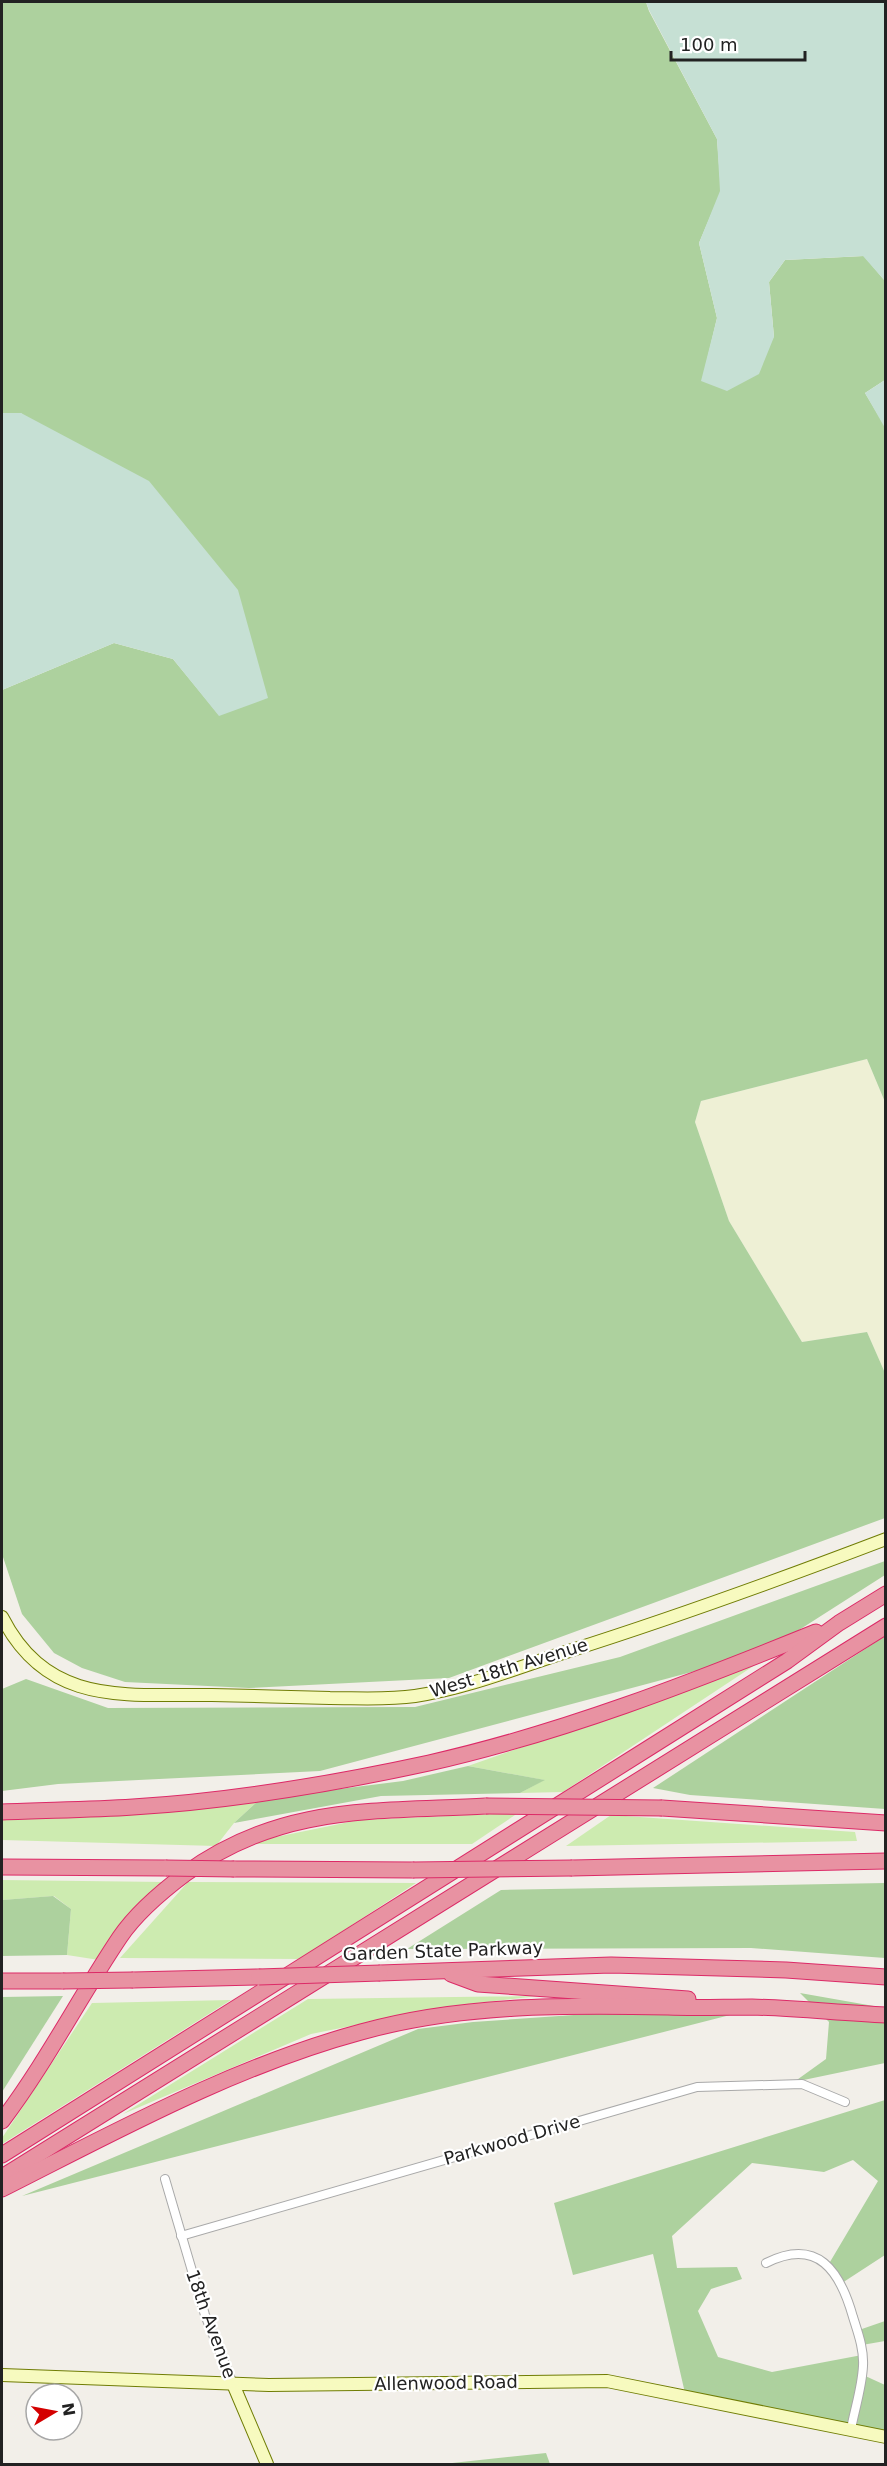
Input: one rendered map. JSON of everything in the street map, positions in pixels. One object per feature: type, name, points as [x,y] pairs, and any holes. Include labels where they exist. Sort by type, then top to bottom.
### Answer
[{"type":"highway","points":[[2,2155],[787,1661],[839,1623],[885,1594]]},
{"type":"highway","points":[[2,1812],[134,1807],[210,1799],[341,1781],[432,1762],[516,1740],[603,1713],[769,1653],[839,1623]]},
{"type":"highway","points":[[2,2177],[885,1626]]},
{"type":"highway","points":[[2,2121],[36,2074],[121,1936],[148,1904],[208,1857],[250,1836],[293,1821],[358,1812],[486,1806],[662,1808],[885,1823]]},
{"type":"highway","points":[[2,1867],[413,1870],[885,1861]]},
{"type":"highway","name":"Garden State Parkway","points":[[2,1981],[260,1977],[611,1965],[786,1970],[885,1977]]},
{"type":"highway","points":[[445,1972],[478,1984],[643,1995],[752,2007],[885,2016]]},
{"type":"highway","points":[[2,2189],[101,2139],[243,2074],[336,2039],[392,2024],[463,2012],[540,2007],[752,2007]]},
{"type":"street","name":"West 18th Avenue","points":[[2,1617],[16,1643],[34,1662],[64,1682],[88,1690],[148,1695],[355,1698],[412,1696],[464,1685],[670,1618],[885,1539]]},
{"type":"street","name":"Parkwood Drive","points":[[181,2236],[697,2087],[802,2084],[845,2102]]},
{"type":"street","name":"18th Avenue","points":[[165,2179],[205,2315],[267,2464]]},
{"type":"street","points":[[766,2263],[785,2255],[807,2255],[829,2268],[843,2284],[863,2357],[862,2376],[851,2429]]},
{"type":"street","name":"Allenwood Road","points":[[2,2374],[233,2384],[618,2382],[885,2437]]},
{"type":"green space","points":[[2,2],[646,2],[717,139],[721,191],[699,243],[717,318],[702,381],[774,337],[769,282],[785,260],[864,256],[885,281],[885,380],[865,393],[886,428],[885,1102],[867,1059],[701,1101],[695,1122],[729,1221],[802,1342],[867,1332],[885,1373],[885,1518],[449,1678],[249,1688],[125,1682],[82,1668],[54,1653],[22,1614],[2,1554],[2,690],[114,643],[173,659],[219,715],[21,413],[2,413]]},
{"type":"green space","points":[[646,2],[885,2],[885,281],[863,256],[785,260],[769,282],[774,337],[759,374],[727,391],[701,381],[717,318],[699,243],[720,191],[717,139]]},
{"type":"green space","points":[[885,380],[885,428],[865,393]]},
{"type":"green space","points":[[2,413],[21,413],[149,481],[238,590],[268,698],[219,716],[173,659],[114,643],[2,690]]},
{"type":"green space","points":[[867,1059],[885,1102],[885,1373],[867,1332],[802,1342],[729,1221],[695,1122],[701,1101]]},
{"type":"green space","points":[[885,1561],[885,1575],[763,1653],[320,1771],[58,1784],[2,1791],[2,1689],[26,1679],[108,1708],[415,1707],[620,1657]]},
{"type":"green space","points":[[885,1636],[885,1809],[690,1795],[653,1788]]},
{"type":"green space","points":[[755,1665],[563,1792],[520,1793],[544,1780],[468,1766]]},
{"type":"green space","points":[[468,1766],[545,1780],[520,1793],[381,1796],[234,1823],[260,1799],[403,1781]]},
{"type":"green space","points":[[260,1799],[234,1823],[216,1846],[2,1840],[2,1815]]},
{"type":"green space","points":[[518,1813],[472,1844],[242,1844],[359,1820]]},
{"type":"green space","points":[[611,1815],[855,1832],[857,1841],[566,1846]]},
{"type":"green space","points":[[2,1880],[164,1882],[99,1960],[67,1955],[71,1909],[54,1896],[2,1900]]},
{"type":"green space","points":[[188,1882],[416,1883],[300,1959],[120,1958]]},
{"type":"green space","points":[[885,1883],[885,1958],[751,1948],[407,1949],[501,1890]]},
{"type":"green space","points":[[53,1896],[71,1909],[67,1955],[2,1956],[2,1900]]},
{"type":"green space","points":[[800,1993],[885,2008],[885,2063],[794,2082],[826,2059],[829,2022]]},
{"type":"green space","points":[[63,1996],[2,2092],[2,1997]]},
{"type":"green space","points":[[538,1996],[451,2006],[311,2034],[123,2114],[308,1999]]},
{"type":"green space","points":[[231,2000],[2,2144],[2,2138],[92,2003]]},
{"type":"green space","points":[[632,2011],[699,2016],[734,2014],[22,2196],[418,2029],[473,2022]]},
{"type":"green space","points":[[885,2100],[885,2255],[842,2283],[827,2267],[878,2181],[853,2160],[824,2172],[752,2163],[672,2236],[677,2268],[737,2267],[742,2279],[711,2289],[698,2311],[718,2357],[772,2372],[862,2355],[861,2374],[885,2385],[885,2439],[685,2393],[653,2254],[573,2275],[554,2203]]},
{"type":"green space","points":[[885,2321],[885,2341],[862,2345],[859,2330]]},
{"type":"green space","points":[[546,2453],[550,2464],[443,2464]]}]
